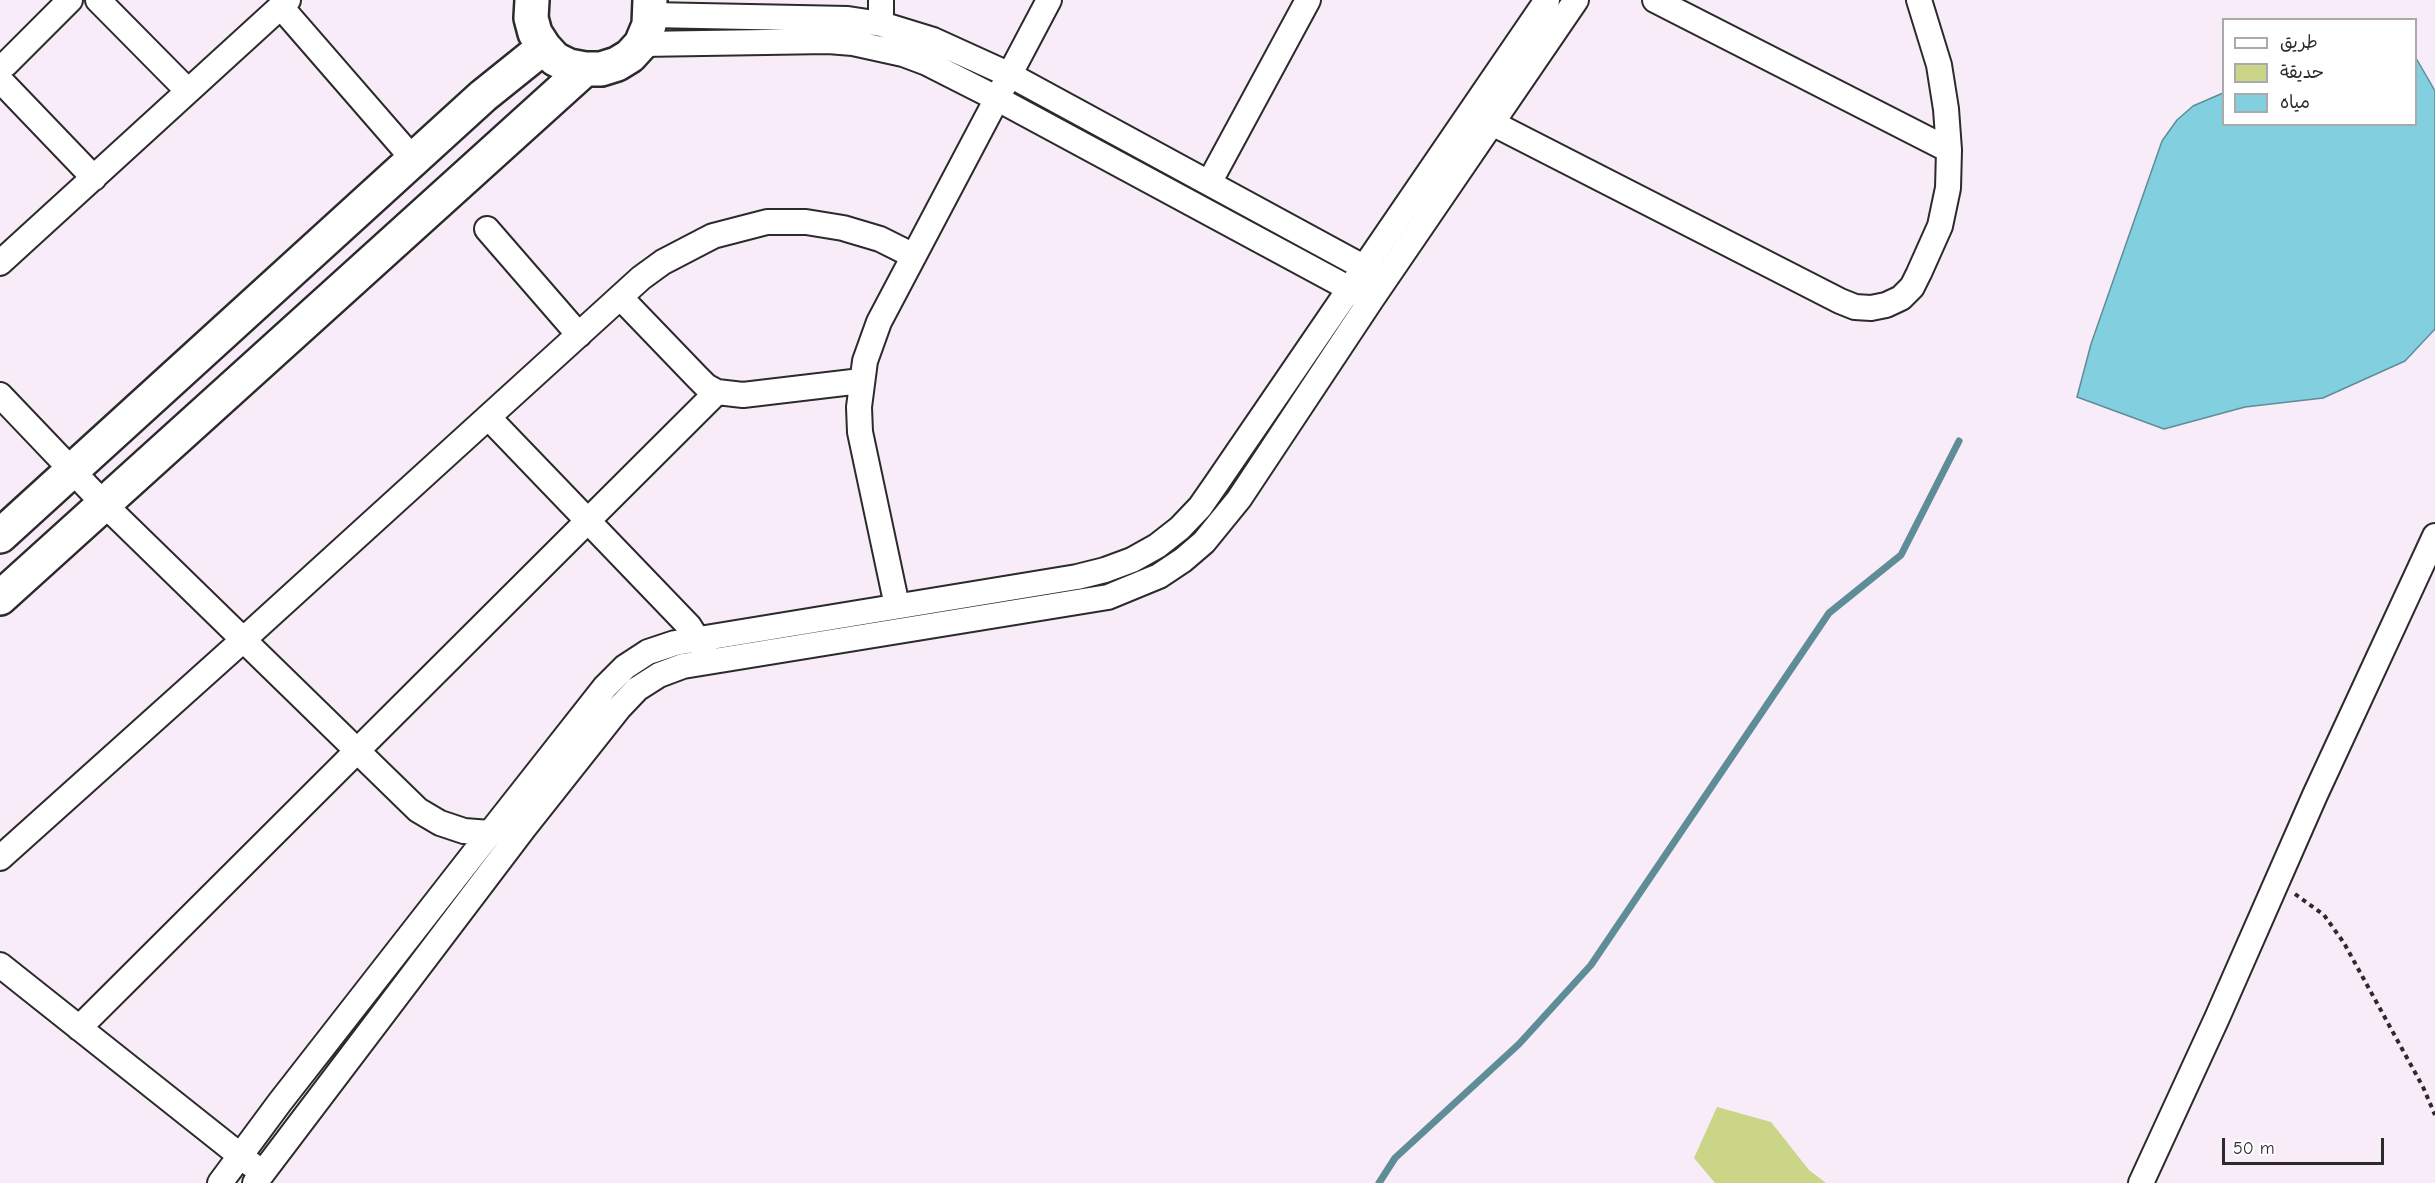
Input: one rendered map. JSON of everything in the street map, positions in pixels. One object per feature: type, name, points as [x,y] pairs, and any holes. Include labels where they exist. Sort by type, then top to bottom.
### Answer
[{"type":"street","points":[[0,55],[56,0]]},
{"type":"street","points":[[0,67],[6,64],[70,0]]},
{"type":"street","points":[[98,0],[189,91]]},
{"type":"street","points":[[532,0],[533,26],[544,48],[555,59],[569,66],[585,69],[601,69],[617,64],[630,56],[647,20]]},
{"type":"street","points":[[874,16],[881,0]]},
{"type":"street","points":[[897,606],[860,432],[861,381],[865,361],[879,322],[1049,0]]},
{"type":"street","points":[[1209,183],[1308,0]]},
{"type":"street","points":[[1375,274],[1547,0]]},
{"type":"street","points":[[220,1183],[489,833],[604,687],[625,667],[648,652],[675,643],[1077,577],[1105,570],[1132,560],[1157,546],[1180,528],[1200,507],[1492,123],[1576,0]]},
{"type":"street","points":[[1655,0],[1949,150]]},
{"type":"street","points":[[1492,123],[1840,301],[1855,307],[1871,308],[1886,305],[1900,298],[1912,287],[1940,226],[1948,188],[1949,150],[1946,109],[1939,65],[1919,0]]},
{"type":"street","points":[[0,263],[287,2],[418,156]]},
{"type":"street","points":[[647,20],[874,16],[1010,75],[1375,274]]},
{"type":"street","points":[[647,20],[853,43],[903,54],[935,67],[996,98],[1361,294]]},
{"type":"street","points":[[0,536],[496,84],[544,48]]},
{"type":"street","points":[[0,598],[585,69]]},
{"type":"street","points":[[0,80],[91,180]]},
{"type":"street","points":[[0,93],[91,180]]},
{"type":"street","points":[[0,858],[648,273],[688,248],[740,227],[767,222],[806,222],[843,228],[880,239],[914,256]]},
{"type":"street","points":[[487,229],[579,335]]},
{"type":"street","points":[[0,965],[240,1156],[258,1178],[524,828],[619,708],[638,689],[666,672],[682,666],[1089,601],[1108,597],[1159,576],[1204,543],[1222,522],[1361,294]]},
{"type":"street","points":[[620,297],[706,386],[717,392],[743,395],[861,381]]},
{"type":"street","points":[[79,1028],[717,392]]},
{"type":"street","points":[[0,396],[104,504],[418,810],[440,823],[456,828],[489,833],[524,828]]},
{"type":"street","points":[[488,417],[589,520],[698,639],[708,662]]},
{"type":"street","points":[[2141,1183],[2314,795],[2435,536]]},
{"type":"path","points":[[2276,883],[2307,901],[2324,915],[2344,943],[2414,1068],[2435,1115]]},
{"type":"green space","points":[[1717,1107],[1771,1122],[1809,1170],[1826,1183],[1715,1183],[1694,1158]]},
{"type":"water","points":[[2417,60],[2435,91],[2435,329],[2405,361],[2323,398],[2245,407],[2164,429],[2077,397],[2091,344],[2162,141],[2177,120],[2193,106],[2222,93],[2222,126],[2417,126]]},
{"type":"waterway","points":[[1379,1183],[1395,1158],[1519,1044],[1591,965],[1829,613],[1901,555],[1959,441]]}]
